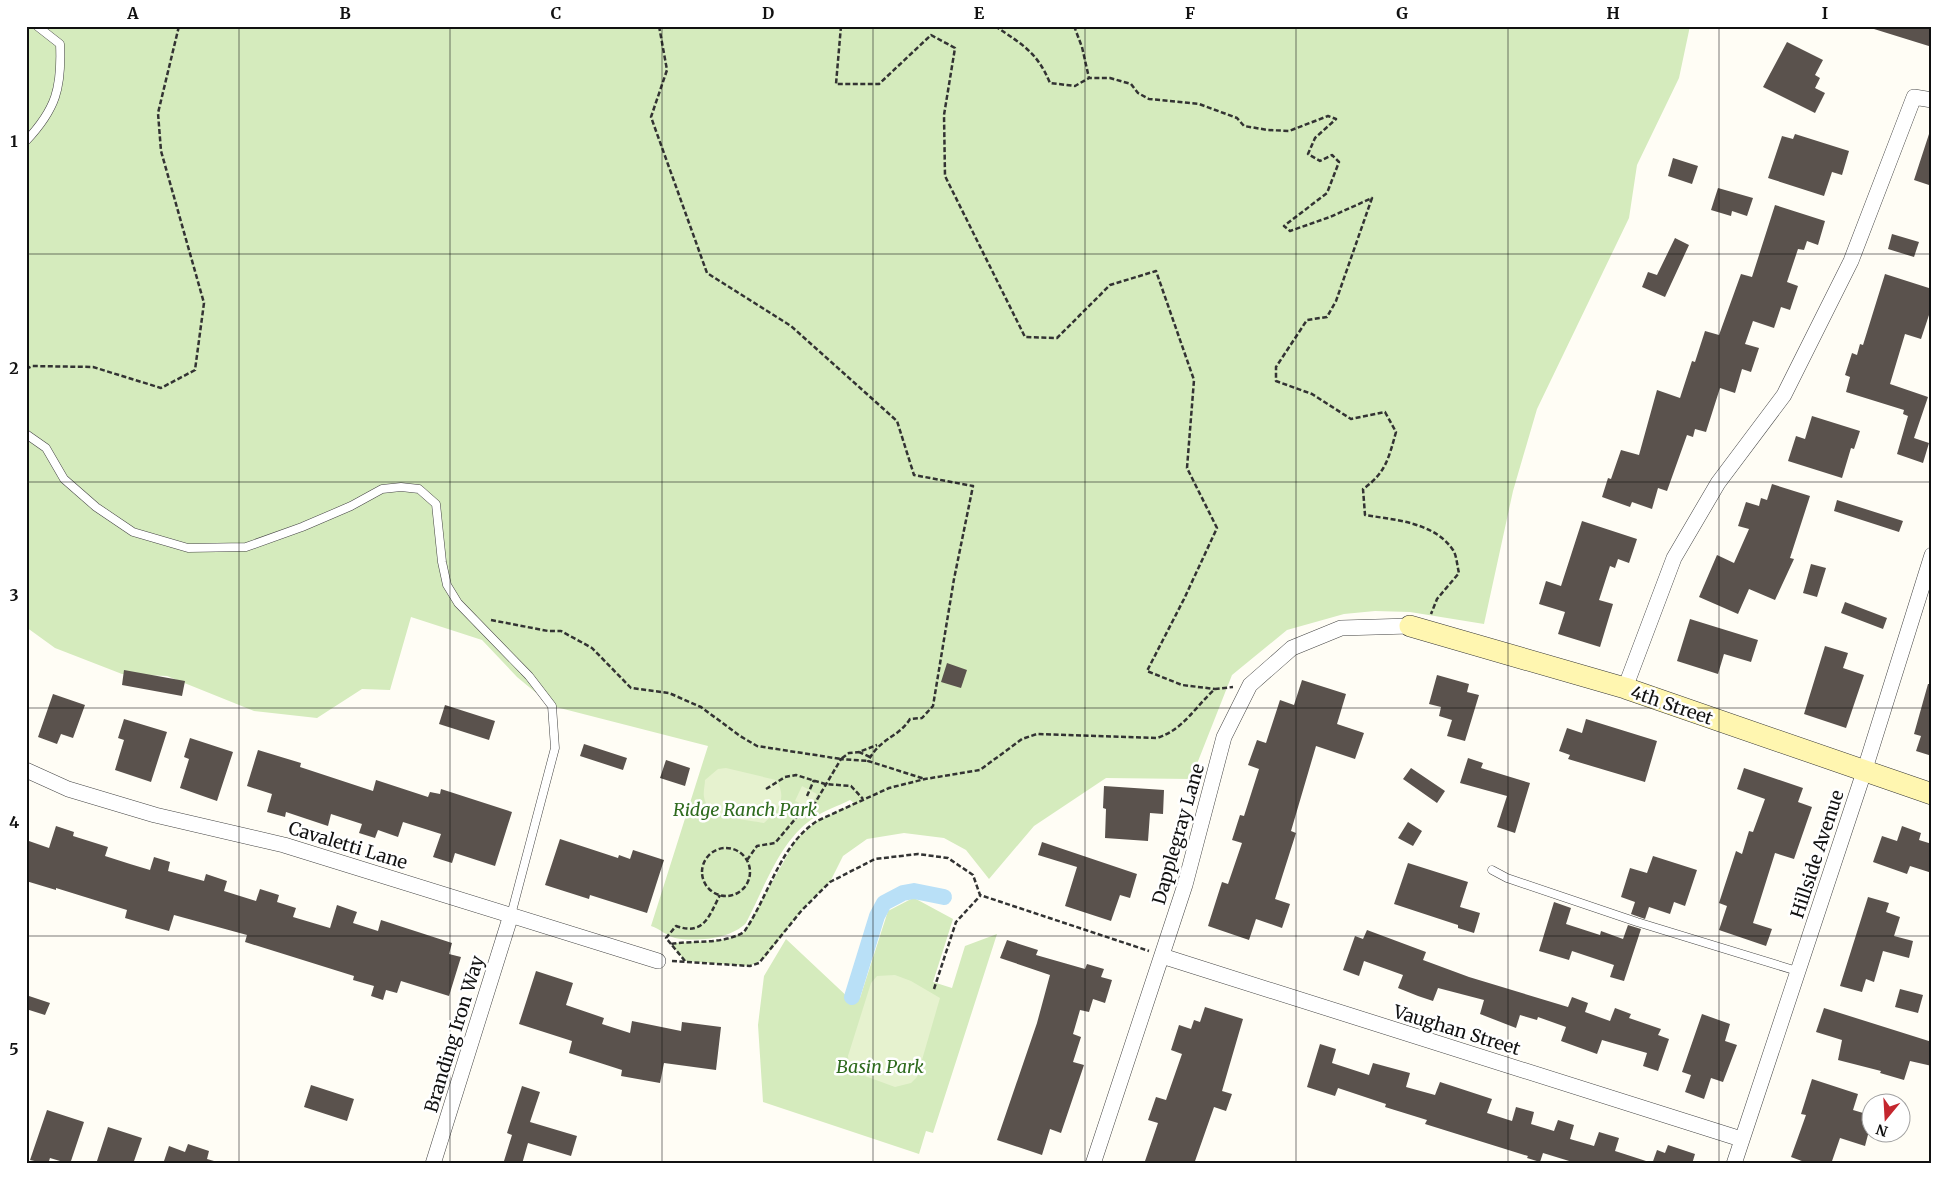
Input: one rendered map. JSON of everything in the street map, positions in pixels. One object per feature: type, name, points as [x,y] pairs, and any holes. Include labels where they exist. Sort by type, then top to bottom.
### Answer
[{"type":"street","points":[[1625,688],[1674,558],[1718,483],[1784,395],[1851,262],[1914,97],[1932,100]]},
{"type":"street","name":"Hillside Avenue","points":[[1734,1164],[1864,772],[1932,554]]},
{"type":"street","name":"Dapplegray Lane","points":[[1093,1164],[1185,885],[1224,737],[1250,685],[1292,648],[1341,628],[1417,628]]},
{"type":"street","name":"4th Street","points":[[1417,628],[1625,688],[1932,794]]},
{"type":"street","name":"Cavaletti Lane","points":[[26,770],[68,789],[155,815],[284,844],[658,961]]},
{"type":"street","name":"Branding Iron Way","points":[[433,1164],[511,916]]},
{"type":"street","name":"Vaughan Street","points":[[1162,956],[1741,1139]]},
{"type":"lane","points":[[26,141],[42,124],[57,96],[61,66],[60,44],[37,26]]},
{"type":"lane","points":[[26,434],[46,448],[64,479],[96,507],[133,532],[188,548],[246,548],[310,524],[382,489],[401,487],[419,489],[436,504],[442,562],[448,585],[458,603],[529,676],[552,706],[555,748],[511,916]]},
{"type":"lane","points":[[1492,870],[1507,878],[1638,922],[1797,971]]},
{"type":"path","points":[[26,369],[32,366],[93,367],[161,388],[195,370],[204,303],[161,151],[158,113],[179,26]]},
{"type":"path","points":[[660,26],[667,70],[651,116],[707,273],[791,326],[897,421],[914,475],[973,486],[954,578],[933,706],[922,718],[910,719],[905,728],[878,745],[859,752],[849,753],[841,759],[812,808],[802,811],[775,842],[757,846],[747,860]]},
{"type":"path","points":[[841,26],[836,84],[879,84],[901,60],[931,35],[955,48],[944,115],[945,176],[1025,337],[1056,338],[1110,285],[1156,271],[1194,380],[1187,468],[1217,528],[1184,599],[1147,671],[1182,686],[1215,689],[1250,685]]},
{"type":"path","points":[[995,26],[1020,43],[1041,62],[1050,83],[1075,86],[1089,78],[1110,78],[1131,84],[1138,93],[1149,99],[1199,104],[1237,118],[1244,126],[1289,131],[1328,116],[1336,119],[1315,138],[1308,154],[1320,161],[1332,155],[1339,162],[1327,193],[1284,226],[1290,231],[1330,218],[1372,198],[1336,301],[1327,317],[1307,320],[1276,367],[1276,381],[1312,394],[1351,419],[1385,412],[1396,432],[1386,465],[1376,480],[1363,489],[1365,515],[1414,523],[1438,536],[1454,550],[1459,572],[1417,628]]},
{"type":"path","points":[[1074,26],[1082,47],[1089,78]]},
{"type":"path","points":[[477,623],[483,619],[548,631],[561,631],[592,648],[631,688],[668,693],[701,707],[740,736],[757,746],[841,759],[868,761],[925,779]]},
{"type":"path","points":[[671,944],[695,944],[735,937],[744,932],[797,838],[817,821],[863,799],[889,788],[925,779],[980,770],[1022,739],[1037,734],[1162,736],[1180,726],[1215,689]]},
{"type":"path","points":[[868,761],[878,745]]},
{"type":"path","points":[[859,752],[870,757]]},
{"type":"path","points":[[766,789],[784,777],[796,775],[825,784],[851,786],[863,799]]},
{"type":"path","points":[[807,796],[814,780]]},
{"type":"path","points":[[728,848],[739,852],[747,860],[750,872],[744,888],[735,894],[720,895],[711,890],[704,882],[703,866],[707,857],[716,850],[728,848]]},
{"type":"path","points":[[658,961],[750,966],[759,963],[802,910],[830,882],[874,859],[918,854],[948,858],[973,874],[980,896]]},
{"type":"path","points":[[685,961],[666,938],[676,926],[686,930],[698,929],[706,922],[720,895]]},
{"type":"path","points":[[980,896],[1162,956]]},
{"type":"path","points":[[934,989],[956,922],[980,896]]},
{"type":"green space","name":"Ridge Ranch Park","points":[[26,26],[1690,26],[1679,78],[1637,165],[1629,218],[1537,409],[1513,491],[1484,624],[1410,612],[1375,611],[1344,614],[1287,630],[1232,675],[1191,779],[1106,778],[1034,826],[989,879],[966,850],[944,838],[904,833],[867,839],[843,856],[830,882],[802,910],[765,958],[750,966],[685,961],[671,944],[727,939],[744,932],[797,838],[817,821],[854,803],[850,800],[812,819],[790,840],[773,867],[746,923],[740,928],[732,933],[713,938],[693,940],[675,938],[651,926],[708,746],[552,706],[517,677],[482,640],[411,617],[390,690],[362,689],[317,718],[254,711],[167,676],[122,674],[55,648],[26,627]]},
{"type":"green space","name":"Ridge Ranch Park","points":[[726,768],[776,780],[781,793],[780,804],[764,823],[729,816],[712,809],[706,804],[704,795],[705,780],[718,769]]},
{"type":"green space","points":[[802,786],[817,794],[810,808],[795,801]]},
{"type":"green space","name":"Basin Park","points":[[911,899],[916,899],[953,919],[933,982],[952,988],[965,946],[997,934],[933,1133],[926,1131],[919,1154],[763,1102],[758,1025],[764,976],[786,939],[852,1001],[860,998],[888,911]]},
{"type":"green space","points":[[895,975],[911,981],[940,998],[917,1077],[911,1083],[895,1087],[854,1072],[849,1065],[848,1056],[871,983],[877,976]]},
{"type":"building","points":[[1875,26],[1932,26],[1932,47],[1874,29]]},
{"type":"building","points":[[1787,42],[1823,60],[1815,75],[1820,78],[1815,88],[1825,93],[1815,113],[1763,87]]},
{"type":"building","points":[[1795,134],[1849,151],[1842,175],[1832,172],[1824,196],[1768,178],[1782,136],[1793,139]]},
{"type":"building","points":[[1929,134],[1932,135],[1932,186],[1914,180]]},
{"type":"building","points":[[1673,158],[1698,166],[1692,184],[1668,176]]},
{"type":"building","points":[[1718,188],[1753,198],[1747,216],[1732,211],[1731,216],[1711,210]]},
{"type":"building","points":[[1775,205],[1825,221],[1818,245],[1807,241],[1804,250],[1798,249],[1787,282],[1798,286],[1790,310],[1781,307],[1774,328],[1753,321],[1745,344],[1759,348],[1751,372],[1742,369],[1735,393],[1720,388],[1706,432],[1695,429],[1693,437],[1687,435],[1667,491],[1658,488],[1652,509],[1632,502],[1630,507],[1602,497],[1608,478],[1611,479],[1621,450],[1639,455],[1657,390],[1680,398],[1692,361],[1695,362],[1705,331],[1719,335],[1741,274],[1752,277]]},
{"type":"building","points":[[1892,234],[1919,242],[1914,257],[1888,249]]},
{"type":"building","points":[[1675,238],[1689,245],[1665,297],[1642,287],[1648,272],[1657,275]]},
{"type":"building","points":[[1885,274],[1932,289],[1932,306],[1921,339],[1905,334],[1890,384],[1928,397],[1914,438],[1929,443],[1923,463],[1897,454],[1908,416],[1903,414],[1904,410],[1846,392],[1850,377],[1845,375],[1852,353],[1857,355],[1860,344],[1863,345]]},
{"type":"building","points":[[1812,416],[1860,431],[1854,449],[1851,448],[1842,478],[1788,461],[1796,436],[1805,439]]},
{"type":"building","points":[[1772,484],[1810,496],[1790,558],[1794,559],[1775,600],[1749,589],[1738,614],[1699,597],[1717,555],[1734,563],[1749,529],[1738,526],[1746,502],[1759,506],[1761,498],[1767,500]]},
{"type":"building","points":[[1837,500],[1903,521],[1899,532],[1834,511]]},
{"type":"building","points":[[1582,521],[1637,539],[1629,563],[1618,559],[1615,568],[1610,566],[1599,600],[1613,604],[1600,647],[1558,634],[1565,612],[1539,604],[1546,581],[1561,586]]},
{"type":"building","points":[[1811,564],[1826,568],[1817,597],[1803,593]]},
{"type":"building","points":[[1845,602],[1887,618],[1883,629],[1841,613]]},
{"type":"building","points":[[1690,619],[1758,640],[1751,662],[1724,654],[1718,674],[1677,661]]},
{"type":"building","points":[[1825,646],[1848,653],[1843,668],[1864,675],[1846,728],[1804,714]]},
{"type":"building","points":[[947,663],[967,670],[961,688],[941,682]]},
{"type":"building","points":[[124,670],[185,681],[182,696],[122,685]]},
{"type":"building","points":[[1437,675],[1469,684],[1467,692],[1479,695],[1465,741],[1447,736],[1452,720],[1439,716],[1441,707],[1429,704]]},
{"type":"building","points":[[1302,680],[1346,694],[1337,724],[1364,733],[1355,759],[1316,746],[1291,831],[1296,833],[1275,899],[1290,904],[1282,928],[1256,919],[1249,940],[1208,926],[1222,882],[1228,884],[1242,843],[1232,840],[1240,815],[1244,816],[1259,769],[1248,765],[1257,740],[1266,743],[1280,700],[1294,705]]},
{"type":"building","points":[[1928,684],[1932,684],[1932,756],[1916,751],[1921,736],[1914,734]]},
{"type":"building","points":[[53,694],[85,705],[73,738],[61,734],[57,744],[38,737]]},
{"type":"building","points":[[445,705],[495,721],[489,740],[439,724]]},
{"type":"building","points":[[124,719],[167,732],[151,782],[115,770],[124,740],[118,738]]},
{"type":"building","points":[[1586,719],[1657,741],[1645,782],[1568,759],[1570,755],[1559,751],[1567,728],[1582,733]]},
{"type":"building","points":[[190,738],[233,752],[217,801],[180,788],[189,759],[184,757]]},
{"type":"building","points":[[584,744],[627,758],[623,770],[580,756]]},
{"type":"building","points":[[258,750],[301,763],[300,767],[373,791],[376,780],[428,797],[430,792],[440,794],[441,789],[512,812],[495,866],[455,853],[452,863],[433,857],[441,834],[403,822],[398,837],[378,830],[375,838],[359,833],[362,824],[331,814],[328,826],[286,812],[285,817],[267,812],[272,794],[247,786]]},
{"type":"building","points":[[1468,758],[1483,763],[1481,768],[1530,783],[1515,833],[1497,827],[1507,796],[1460,783]]},
{"type":"building","points":[[666,760],[690,768],[685,786],[660,778]]},
{"type":"building","points":[[1411,768],[1445,791],[1437,803],[1403,779]]},
{"type":"building","points":[[1744,768],[1803,788],[1798,802],[1812,807],[1794,859],[1775,853],[1753,923],[1772,929],[1766,946],[1719,930],[1727,906],[1719,903],[1736,851],[1742,854],[1749,831],[1753,832],[1765,799],[1737,789]]},
{"type":"building","points":[[1104,786],[1164,790],[1163,814],[1150,813],[1148,841],[1105,838],[1106,809],[1103,808]]},
{"type":"building","points":[[1408,822],[1422,831],[1413,846],[1398,838]]},
{"type":"building","points":[[56,826],[74,832],[73,836],[108,847],[105,856],[130,864],[150,870],[154,857],[170,862],[168,871],[204,881],[206,874],[227,881],[224,891],[256,901],[260,889],[279,895],[277,902],[296,908],[293,917],[330,928],[337,905],[357,912],[353,923],[378,931],[381,920],[452,943],[449,954],[461,957],[449,996],[401,981],[397,993],[386,990],[383,1000],[371,996],[374,986],[353,980],[354,976],[245,942],[247,935],[174,915],[169,931],[125,918],[127,910],[56,888],[56,890],[26,881],[26,840],[49,848]]},
{"type":"building","points":[[1902,826],[1921,833],[1919,840],[1932,844],[1932,873],[1910,866],[1907,874],[1873,862],[1882,836],[1897,841]]},
{"type":"building","points":[[560,839],[618,858],[619,855],[630,859],[633,850],[664,860],[647,913],[590,895],[589,899],[545,885]]},
{"type":"building","points":[[1042,842],[1137,874],[1130,898],[1120,895],[1111,921],[1065,906],[1077,867],[1038,855]]},
{"type":"building","points":[[1653,856],[1697,870],[1685,906],[1674,902],[1670,914],[1649,907],[1645,919],[1631,914],[1635,902],[1621,897],[1630,868],[1647,873]]},
{"type":"building","points":[[1408,863],[1468,882],[1460,907],[1480,913],[1474,933],[1458,928],[1458,925],[1394,904]]},
{"type":"building","points":[[1868,897],[1889,903],[1886,912],[1900,917],[1894,936],[1913,941],[1909,958],[1883,951],[1874,982],[1866,979],[1862,992],[1840,986]]},
{"type":"building","points":[[1554,902],[1571,908],[1566,924],[1600,935],[1601,931],[1623,939],[1628,925],[1641,929],[1624,981],[1610,977],[1614,965],[1572,951],[1569,960],[1539,951]]},
{"type":"building","points":[[1367,930],[1426,952],[1423,960],[1469,977],[1568,1007],[1572,997],[1588,1003],[1585,1012],[1610,1021],[1615,1008],[1631,1014],[1629,1018],[1661,1029],[1658,1035],[1669,1039],[1658,1071],[1643,1066],[1647,1053],[1602,1040],[1597,1054],[1561,1041],[1566,1027],[1538,1017],[1537,1020],[1520,1015],[1516,1028],[1480,1014],[1484,1000],[1438,988],[1433,1001],[1418,996],[1398,988],[1403,975],[1364,961],[1359,976],[1343,970],[1355,936],[1363,939]]},
{"type":"building","points":[[1007,940],[1038,950],[1036,955],[1085,969],[1087,964],[1104,969],[1101,977],[1112,980],[1105,1003],[1093,999],[1089,1012],[1080,1010],[1073,1034],[1081,1037],[1073,1062],[1084,1065],[1061,1133],[1050,1129],[1042,1155],[997,1140],[1037,1023],[1050,975],[1000,958]]},
{"type":"building","points":[[536,971],[573,983],[566,1005],[604,1018],[602,1024],[630,1033],[632,1021],[681,1031],[682,1022],[721,1027],[716,1070],[664,1063],[660,1083],[621,1076],[622,1070],[569,1053],[572,1041],[519,1024]]},
{"type":"building","points":[[1900,989],[1923,995],[1918,1013],[1895,1007]]},
{"type":"building","points":[[26,995],[50,1003],[45,1015],[26,1009]]},
{"type":"building","points":[[1205,1007],[1243,1019],[1222,1091],[1232,1094],[1226,1111],[1214,1107],[1194,1164],[1144,1164],[1158,1123],[1148,1120],[1156,1097],[1166,1100],[1182,1054],[1171,1050],[1179,1025],[1191,1029],[1194,1020],[1200,1022]]},
{"type":"building","points":[[1824,1008],[1932,1042],[1932,1066],[1910,1061],[1904,1080],[1880,1073],[1881,1071],[1838,1060],[1842,1040],[1816,1032]]},
{"type":"building","points":[[1702,1014],[1730,1024],[1725,1041],[1737,1045],[1723,1082],[1711,1078],[1704,1099],[1685,1092],[1691,1075],[1682,1072]]},
{"type":"building","points":[[1320,1044],[1336,1049],[1332,1063],[1369,1075],[1373,1063],[1410,1073],[1406,1087],[1435,1095],[1440,1082],[1492,1099],[1487,1113],[1512,1121],[1516,1107],[1534,1112],[1531,1124],[1554,1131],[1558,1120],[1574,1125],[1570,1139],[1594,1146],[1599,1132],[1619,1138],[1615,1151],[1646,1161],[1646,1164],[1579,1164],[1543,1153],[1540,1162],[1527,1158],[1528,1156],[1425,1124],[1427,1120],[1385,1107],[1386,1104],[1338,1088],[1335,1096],[1307,1087]]},
{"type":"building","points":[[1812,1079],[1858,1094],[1853,1110],[1860,1112],[1860,1142],[1866,1142],[1865,1146],[1840,1138],[1831,1164],[1810,1164],[1791,1157],[1806,1115],[1801,1114]]},
{"type":"building","points":[[311,1085],[354,1099],[347,1121],[304,1107]]},
{"type":"building","points":[[522,1086],[540,1092],[530,1122],[577,1136],[571,1156],[528,1143],[522,1164],[504,1161],[512,1135],[507,1133]]},
{"type":"building","points":[[47,1110],[84,1122],[70,1164],[50,1158],[48,1164],[30,1160]]},
{"type":"building","points":[[108,1127],[142,1138],[133,1164],[96,1164]]},
{"type":"building","points":[[188,1144],[209,1151],[207,1159],[214,1161],[214,1164],[163,1164],[169,1146],[185,1152]]},
{"type":"building","points":[[1668,1145],[1695,1154],[1692,1164],[1652,1164],[1657,1150],[1665,1153]]},
{"type":"waterway","points":[[852,997],[877,916],[884,903],[903,893],[914,891],[944,897]]}]
